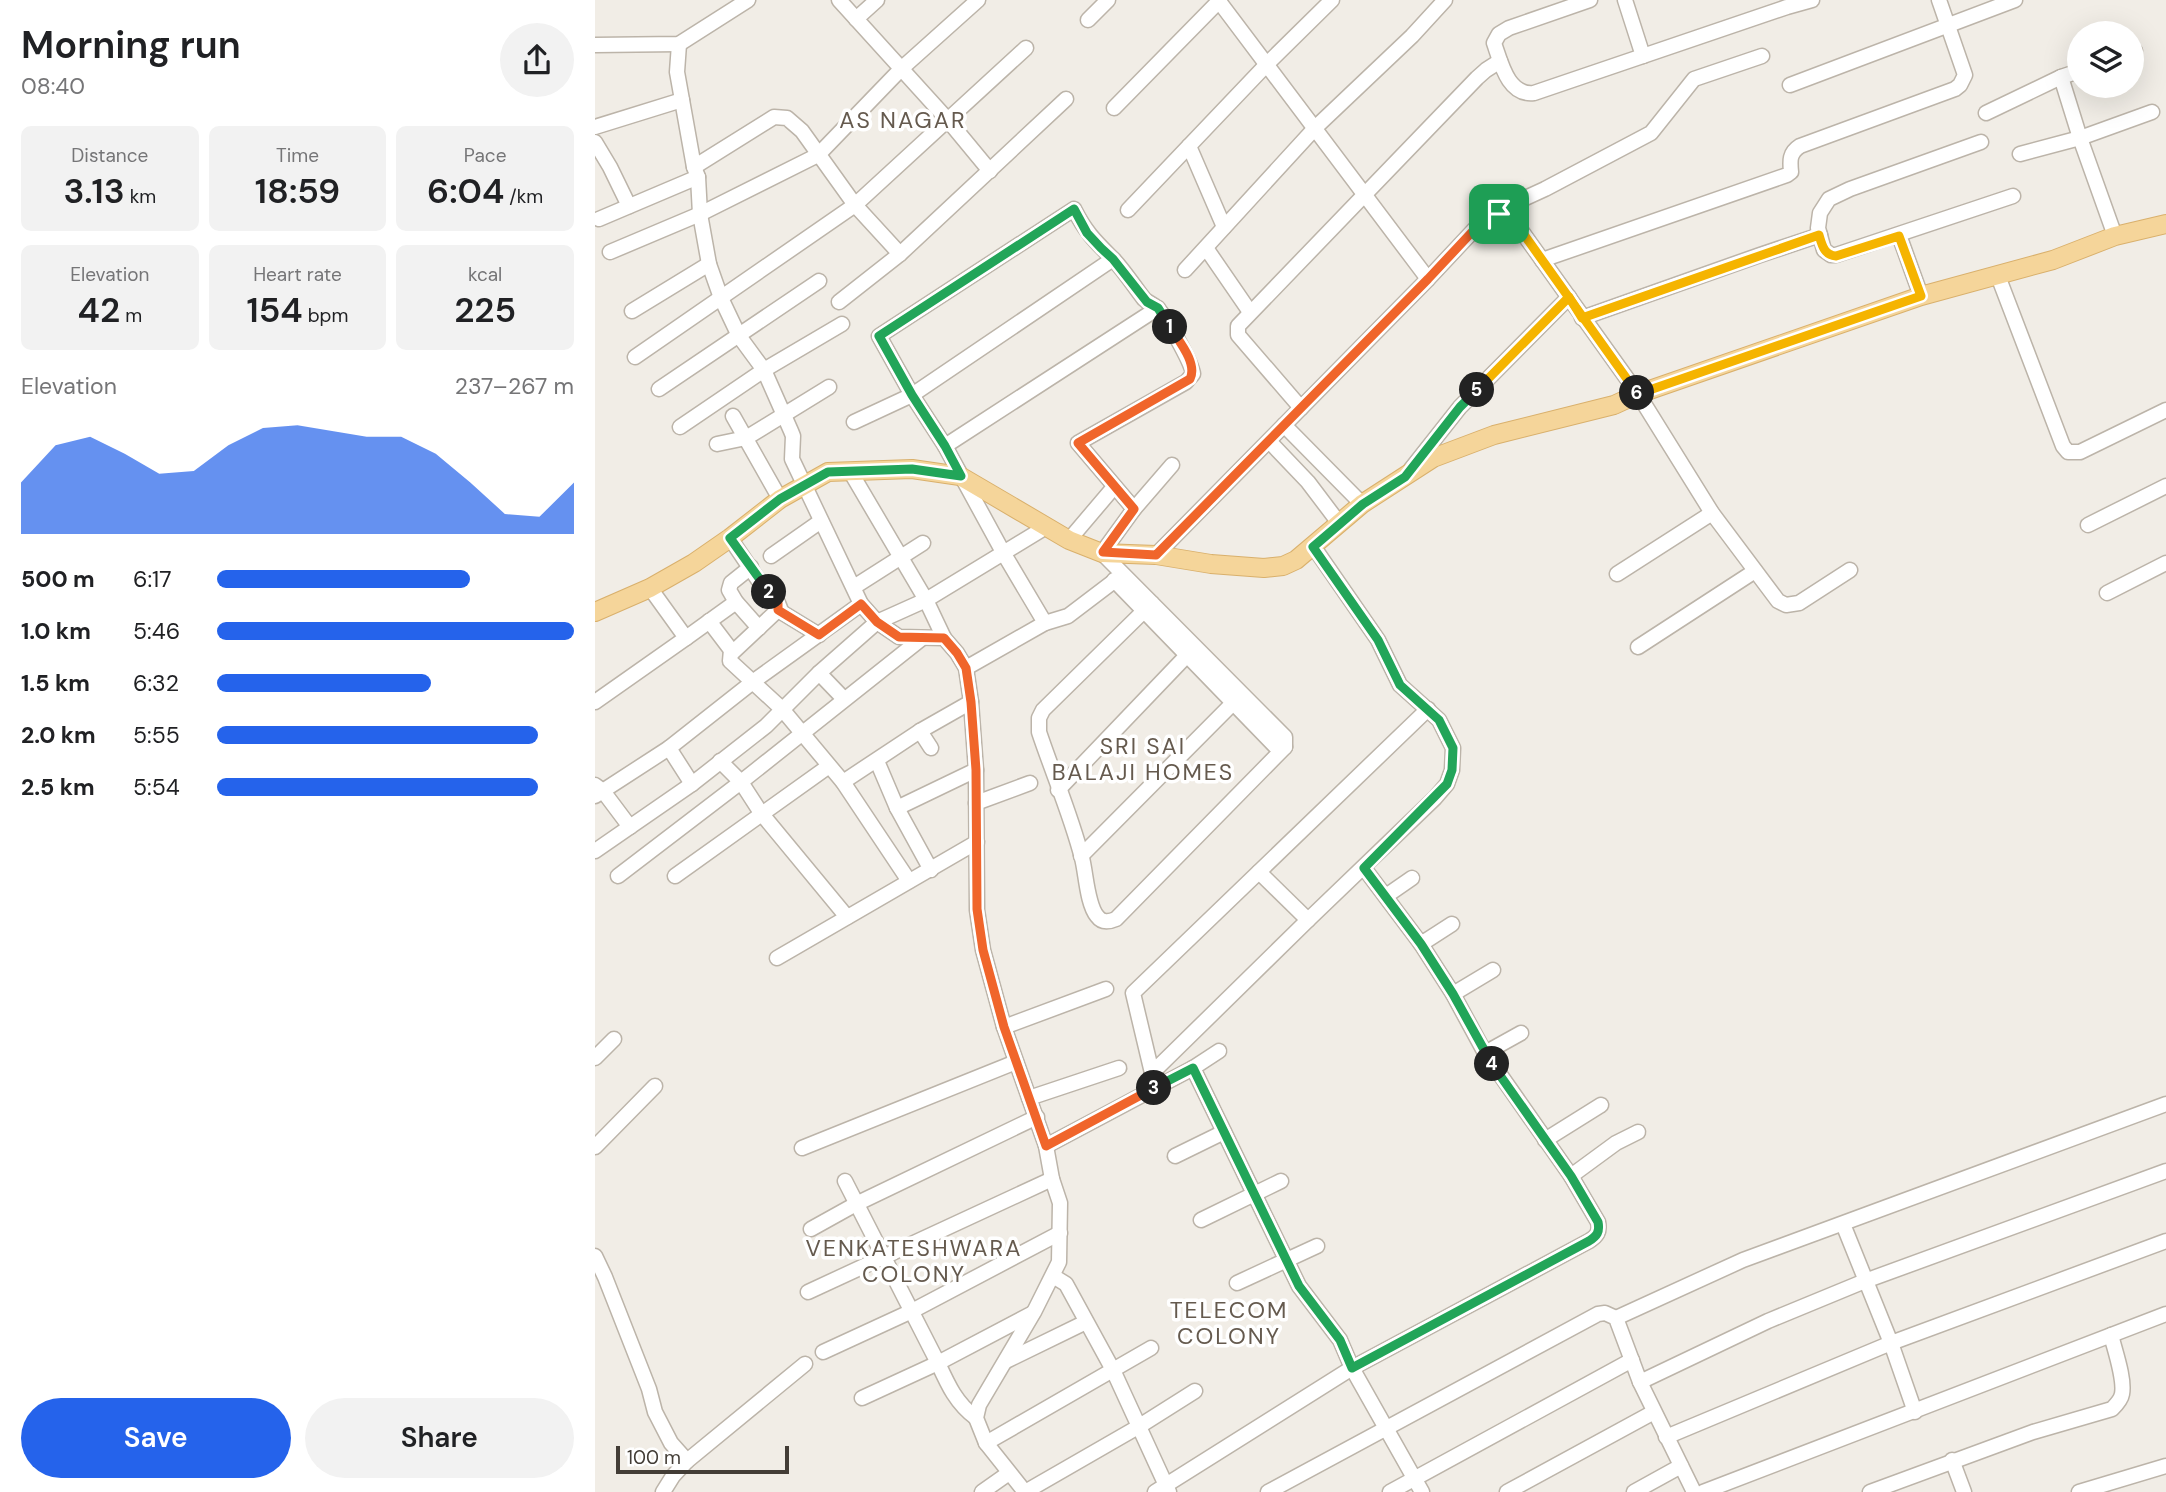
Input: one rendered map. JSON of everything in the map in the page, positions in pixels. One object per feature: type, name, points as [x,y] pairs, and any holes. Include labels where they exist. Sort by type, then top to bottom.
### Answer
[{"type":"main road","points":[[595,612],[650,588],[694,563],[780,499],[828,472],[912,469],[961,476],[1069,540],[1103,552],[1156,555],[1211,564],[1264,568],[1283,566],[1313,547],[1363,504],[1433,458],[1494,435],[1604,408],[1921,296],[2053,260],[2115,236],[2166,224]]},
{"type":"street","points":[[595,45],[679,44],[748,0]]},
{"type":"street","points":[[839,0],[947,119],[990,171]]},
{"type":"street","points":[[856,19],[877,0]]},
{"type":"street","points":[[610,252],[700,214],[818,155],[901,69],[978,0]]},
{"type":"street","points":[[1088,20],[1108,0]]},
{"type":"street","points":[[1114,108],[1219,0],[1428,279]]},
{"type":"street","points":[[1128,210],[1332,0]]},
{"type":"street","points":[[1185,270],[1316,127],[1412,36],[1445,0]]},
{"type":"street","points":[[1590,0],[1503,31],[1496,38],[1494,43],[1500,61],[1514,88],[1526,94],[1812,0]]},
{"type":"street","points":[[1625,0],[1643,56]]},
{"type":"street","points":[[1542,260],[1787,175],[1791,172],[1792,153],[1800,146],[1955,89],[1965,75],[1939,0]]},
{"type":"street","points":[[1790,85],[2015,0]]},
{"type":"street","points":[[679,44],[677,72],[696,172],[709,264],[739,336],[764,370],[793,436],[792,459],[861,604],[877,622],[899,637],[944,638]]},
{"type":"street","points":[[635,357],[855,205],[1026,48]]},
{"type":"street","points":[[1499,214],[1507,206],[1651,133],[1694,79],[1762,56]]},
{"type":"street","points":[[1301,408],[1238,335],[1238,326],[1477,78],[1500,61]]},
{"type":"street","points":[[1986,113],[2067,75]]},
{"type":"street","points":[[2061,77],[2115,236]]},
{"type":"street","points":[[839,302],[899,254],[1066,99]]},
{"type":"street","points":[[595,127],[681,100]]},
{"type":"street","points":[[2020,154],[2080,138],[2152,112]]},
{"type":"street","points":[[599,219],[696,172],[774,117],[787,118],[802,131],[855,205],[899,254]]},
{"type":"street","points":[[595,142],[628,206]]},
{"type":"street","points":[[1981,142],[1829,199],[1818,222],[1824,250],[1836,256],[2013,196]]},
{"type":"street","points":[[1189,146],[1224,227]]},
{"type":"street","points":[[1045,623],[879,336],[1074,209],[1087,233],[1113,259],[1147,302],[1158,308],[1186,353],[1192,368],[1193,374],[1186,382],[1078,443],[1134,509]]},
{"type":"street","points":[[1156,555],[1487,216],[1499,214],[1520,229],[1638,394],[1712,513],[1778,601],[1786,605],[1798,603],[1850,570]]},
{"type":"street","points":[[1582,318],[1819,235]]},
{"type":"street","points":[[1899,236],[1921,296]]},
{"type":"street","points":[[1206,248],[1250,312]]},
{"type":"street","points":[[854,422],[912,395],[1113,259]]},
{"type":"street","points":[[632,311],[709,264]]},
{"type":"street","points":[[1998,276],[2063,446],[2068,452],[2080,452],[2166,410]]},
{"type":"street","points":[[659,389],[819,281]]},
{"type":"street","points":[[1405,477],[1460,407],[1569,297]]},
{"type":"street","points":[[945,446],[1158,308]]},
{"type":"street","points":[[680,427],[764,370],[842,324]]},
{"type":"street","points":[[717,444],[746,438],[829,387]]},
{"type":"street","points":[[733,416],[780,499]]},
{"type":"street","points":[[1284,425],[1363,504]]},
{"type":"street","points":[[1269,441],[1308,482],[1339,523]]},
{"type":"street","points":[[1148,607],[1038,718],[1039,733],[1081,856],[1093,908],[1097,917],[1109,922],[1116,919],[1285,747],[1285,737],[1238,698],[1191,651],[1148,607],[1118,577],[1103,552],[1171,465]]},
{"type":"street","points":[[851,471],[926,600],[944,638],[966,668],[976,770],[977,909],[983,950],[1004,1027],[1046,1146],[1060,1203],[1059,1262],[1034,1312],[979,1405],[976,1418]]},
{"type":"street","points":[[2088,525],[2166,486]]},
{"type":"street","points":[[1069,540],[1114,487]]},
{"type":"street","points":[[1617,574],[1712,513]]},
{"type":"street","points":[[771,556],[821,521]]},
{"type":"street","points":[[595,851],[692,784],[766,726],[819,673],[877,622],[926,600],[1046,527]]},
{"type":"street","points":[[730,538],[778,603],[778,610],[731,654]]},
{"type":"street","points":[[854,587],[923,544]]},
{"type":"street","points":[[1152,1073],[1364,868],[1447,784],[1452,770],[1453,748],[1439,720],[1400,685],[1378,640],[1313,547]]},
{"type":"street","points":[[2107,593],[2166,563]]},
{"type":"street","points":[[751,567],[731,583],[729,590],[759,628]]},
{"type":"street","points":[[1638,647],[1755,571]]},
{"type":"street","points":[[966,668],[1045,623],[1068,616],[1118,577]]},
{"type":"street","points":[[650,588],[686,638]]},
{"type":"street","points":[[595,702],[736,602]]},
{"type":"street","points":[[630,827],[598,790],[669,748],[754,681],[861,604]]},
{"type":"street","points":[[778,610],[819,635]]},
{"type":"street","points":[[709,621],[731,650],[730,661],[782,709],[843,782],[909,881]]},
{"type":"street","points":[[898,658],[899,637]]},
{"type":"street","points":[[618,876],[921,639]]},
{"type":"street","points":[[1058,790],[1191,651]]},
{"type":"street","points":[[819,673],[844,699]]},
{"type":"street","points":[[1081,856],[1238,698]]},
{"type":"street","points":[[843,782],[920,731],[971,702]]},
{"type":"street","points":[[1150,1091],[1152,1073],[1133,993],[1428,709]]},
{"type":"street","points":[[920,731],[931,748]]},
{"type":"street","points":[[669,748],[692,784]]},
{"type":"street","points":[[720,761],[741,782],[761,813],[847,917]]},
{"type":"street","points":[[877,761],[897,808],[931,870]]},
{"type":"street","points":[[674,876],[829,765]]},
{"type":"street","points":[[897,808],[976,770]]},
{"type":"street","points":[[976,803],[1030,783]]},
{"type":"street","points":[[777,958],[977,842]]},
{"type":"street","points":[[1053,1276],[1066,1284],[1113,1370],[1163,1490],[1352,1368],[1596,1236],[1600,1230],[1598,1222],[1571,1176],[1485,1053],[1453,994],[1421,944],[1364,868]]},
{"type":"street","points":[[1259,872],[1308,920]]},
{"type":"street","points":[[1386,896],[1412,877]]},
{"type":"street","points":[[1421,944],[1452,924]]},
{"type":"street","points":[[1453,994],[1493,970]]},
{"type":"street","points":[[1004,1027],[1106,989]]},
{"type":"street","points":[[1485,1053],[1521,1033]]},
{"type":"street","points":[[595,1058],[614,1039]]},
{"type":"street","points":[[1046,1146],[1193,1068],[1219,1051]]},
{"type":"street","points":[[802,1148],[1016,1062]]},
{"type":"street","points":[[1029,1098],[1119,1068]]},
{"type":"street","points":[[1193,1068],[1299,1286],[1340,1340],[1352,1368],[1419,1485]]},
{"type":"street","points":[[595,1147],[655,1086]]},
{"type":"street","points":[[1616,1318],[1743,1260],[2166,1104]]},
{"type":"street","points":[[1545,1140],[1601,1105]]},
{"type":"street","points":[[811,1229],[856,1204],[1037,1117]]},
{"type":"street","points":[[1175,1157],[1224,1132]]},
{"type":"street","points":[[1571,1176],[1616,1143],[1638,1132]]},
{"type":"street","points":[[1640,1382],[1768,1321],[1865,1281],[2166,1171]]},
{"type":"street","points":[[808,1292],[1052,1179]]},
{"type":"street","points":[[845,1181],[957,1401],[976,1418],[986,1443],[1025,1492],[1195,1391]]},
{"type":"street","points":[[1201,1220],[1281,1181]]},
{"type":"street","points":[[1843,1224],[1891,1343],[1915,1412]]},
{"type":"street","points":[[823,1352],[912,1311],[1061,1233]]},
{"type":"street","points":[[1666,1437],[1891,1343],[2166,1241]]},
{"type":"street","points":[[1237,1283],[1317,1246]]},
{"type":"street","points":[[595,1256],[649,1388],[655,1412],[671,1443],[687,1461]]},
{"type":"street","points":[[862,1398],[938,1363],[1034,1312]]},
{"type":"street","points":[[1268,1492],[1605,1312],[1616,1318],[1640,1382],[1694,1492]]},
{"type":"street","points":[[1703,1492],[2166,1314]]},
{"type":"street","points":[[1006,1361],[1086,1322]]},
{"type":"street","points":[[1870,1492],[2033,1432],[2112,1409],[2119,1403],[2122,1383],[2111,1335]]},
{"type":"street","points":[[986,1443],[1151,1348]]},
{"type":"street","points":[[1390,1492],[1419,1485],[1632,1360]]},
{"type":"street","points":[[663,1492],[687,1461],[805,1364]]},
{"type":"street","points":[[1507,1492],[1654,1412]]},
{"type":"street","points":[[1952,1460],[1964,1492]]},
{"type":"street","points":[[1635,1492],[1681,1466]]},
{"type":"street","points":[[2079,1492],[2166,1466]]},
{"type":"street","points":[[982,1492],[1009,1473]]},
{"type":"district","name":"AS NAGAR","points":[[903,120]]},
{"type":"district","name":"SRI SAI BALAJI HOMES","points":[[1143,759]]},
{"type":"district","name":"VENKATESHWARA COLONY","points":[[914,1261]]},
{"type":"district","name":"TELECOM COLONY","points":[[1229,1323]]},
{"type":"route","points":[[1499,214],[1487,216],[1156,555],[1103,552],[1134,509],[1078,443],[1186,382],[1193,374],[1192,368],[1186,353],[1158,308],[1147,302],[1113,259],[1087,233],[1074,209],[879,336],[961,476],[912,469],[828,472],[780,499],[730,538],[759,581],[778,603],[778,610],[819,635],[861,604],[877,622],[899,637],[944,638],[957,653],[966,668],[971,702],[976,770],[977,909],[983,950],[1004,1027],[1046,1146],[1193,1068],[1299,1286],[1340,1340],[1352,1368],[1589,1241],[1600,1230],[1571,1176],[1485,1053],[1453,994],[1421,944],[1364,868],[1447,784],[1452,770],[1453,748],[1439,720],[1400,685],[1378,640],[1313,547],[1363,504],[1405,477],[1460,407],[1569,297],[1582,318],[1819,235],[1824,250],[1836,256],[1899,236],[1921,296],[1638,394],[1582,318],[1569,297],[1520,229],[1499,214]]}]
